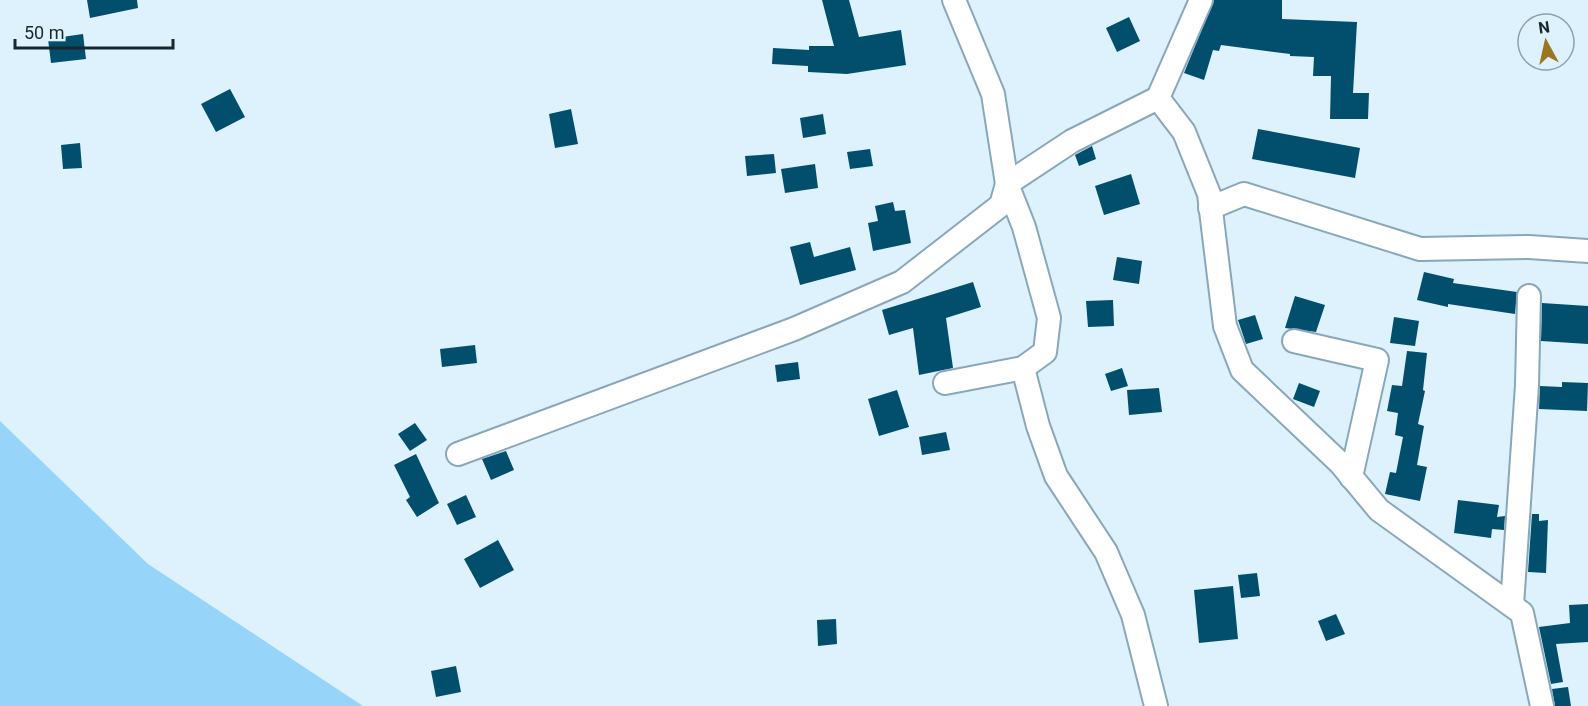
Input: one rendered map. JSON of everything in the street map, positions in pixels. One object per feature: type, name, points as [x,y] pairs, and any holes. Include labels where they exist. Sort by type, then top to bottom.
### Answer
[{"type":"street","points":[[945,382],[1023,368],[1045,352],[1049,318],[1024,227],[1007,184],[993,94],[954,0]]},
{"type":"street","points":[[458,454],[794,329],[902,282],[1001,204],[1007,184],[1072,141],[1158,98],[1201,0]]},
{"type":"street","points":[[1158,98],[1184,132],[1209,194],[1225,326],[1242,370],[1352,477],[1379,510],[1522,613],[1542,706]]},
{"type":"street","points":[[1210,208],[1244,194],[1420,249],[1529,247],[1588,251]]},
{"type":"street","points":[[1512,606],[1527,385],[1529,296]]},
{"type":"street","points":[[1294,341],[1377,360],[1352,477]]},
{"type":"street","points":[[1023,368],[1038,426],[1056,476],[1106,552],[1133,615],[1156,706]]},
{"type":"shaded area","points":[[0,421],[148,564],[363,706],[0,706]]},
{"type":"building","points":[[87,0],[137,0],[138,8],[90,18]]},
{"type":"building","points":[[822,0],[849,0],[859,37],[901,30],[906,65],[847,74],[808,72],[808,66],[772,64],[773,48],[809,50],[809,46],[834,46]]},
{"type":"building","points":[[1214,0],[1282,0],[1282,19],[1357,22],[1353,93],[1369,93],[1368,119],[1330,119],[1331,76],[1313,76],[1314,57],[1290,56],[1290,54],[1221,45],[1219,51],[1213,50],[1204,80],[1184,73]]},
{"type":"building","points":[[1129,17],[1140,41],[1117,52],[1106,28]]},
{"type":"building","points":[[83,34],[86,59],[51,63],[48,39]]},
{"type":"building","points":[[230,89],[245,117],[216,132],[201,104]]},
{"type":"building","points":[[571,109],[578,144],[555,148],[549,114]]},
{"type":"building","points":[[823,114],[826,134],[803,138],[800,118]]},
{"type":"building","points":[[1258,129],[1360,148],[1355,178],[1252,159]]},
{"type":"building","points":[[80,143],[82,168],[63,169],[61,145]]},
{"type":"building","points":[[1092,146],[1096,159],[1079,166],[1075,155]]},
{"type":"building","points":[[870,149],[873,166],[850,169],[847,152]]},
{"type":"building","points":[[774,154],[776,173],[747,176],[745,156]]},
{"type":"building","points":[[815,164],[818,188],[785,193],[781,169]]},
{"type":"building","points":[[1131,174],[1140,204],[1104,215],[1095,186]]},
{"type":"building","points":[[893,202],[895,211],[905,210],[911,243],[873,251],[868,223],[878,221],[875,206]]},
{"type":"building","points":[[810,242],[814,257],[850,247],[856,270],[800,285],[790,247]]},
{"type":"building","points":[[1117,257],[1142,261],[1139,284],[1113,280]]},
{"type":"building","points":[[1424,272],[1454,279],[1453,283],[1517,292],[1515,314],[1448,304],[1448,307],[1417,300]]},
{"type":"building","points":[[973,282],[981,307],[946,318],[953,368],[919,375],[913,328],[889,335],[882,310]]},
{"type":"building","points":[[1295,296],[1325,305],[1316,332],[1285,328]]},
{"type":"building","points":[[1113,300],[1114,326],[1088,327],[1086,301]]},
{"type":"building","points":[[1542,303],[1588,306],[1588,344],[1541,341]]},
{"type":"building","points":[[1255,315],[1263,339],[1246,344],[1238,320]]},
{"type":"building","points":[[1394,317],[1419,321],[1415,346],[1390,343]]},
{"type":"building","points":[[475,345],[477,363],[442,367],[440,349]]},
{"type":"building","points":[[1407,351],[1427,353],[1423,390],[1425,391],[1418,424],[1424,426],[1417,465],[1427,467],[1420,501],[1385,494],[1390,472],[1396,473],[1403,437],[1395,435],[1398,413],[1387,411],[1392,385],[1402,386]]},
{"type":"building","points":[[798,362],[800,379],[777,382],[775,365]]},
{"type":"building","points":[[1122,368],[1128,386],[1111,391],[1105,374]]},
{"type":"building","points":[[1562,382],[1588,383],[1587,411],[1539,409],[1540,386],[1562,387]]},
{"type":"building","points":[[1299,383],[1320,391],[1314,407],[1293,399]]},
{"type":"building","points":[[1159,388],[1162,412],[1129,415],[1127,390]]},
{"type":"building","points":[[897,390],[909,427],[879,436],[868,399]]},
{"type":"building","points":[[415,423],[427,440],[410,451],[398,434]]},
{"type":"building","points":[[946,432],[950,450],[922,455],[919,437]]},
{"type":"building","points":[[506,451],[514,470],[491,480],[482,459]]},
{"type":"building","points":[[416,454],[439,503],[417,517],[406,500],[410,497],[394,465]]},
{"type":"building","points":[[466,495],[476,517],[457,525],[447,504]]},
{"type":"building","points":[[1458,500],[1499,505],[1497,517],[1505,516],[1504,530],[1492,529],[1491,538],[1454,533]]},
{"type":"building","points":[[1532,514],[1539,514],[1539,521],[1548,520],[1546,573],[1528,572]]},
{"type":"building","points":[[498,540],[514,570],[480,588],[464,559]]},
{"type":"building","points":[[1257,573],[1260,596],[1241,598],[1238,575]]},
{"type":"building","points":[[1233,586],[1238,639],[1199,643],[1194,590]]},
{"type":"building","points":[[1588,604],[1588,642],[1556,644],[1563,682],[1551,684],[1539,627],[1570,623],[1569,605]]},
{"type":"building","points":[[1336,614],[1345,634],[1326,641],[1318,621]]},
{"type":"building","points":[[836,619],[837,644],[818,646],[817,620]]},
{"type":"building","points":[[456,666],[461,692],[436,697],[431,671]]},
{"type":"building","points":[[1568,687],[1571,706],[1555,706],[1552,689]]}]
